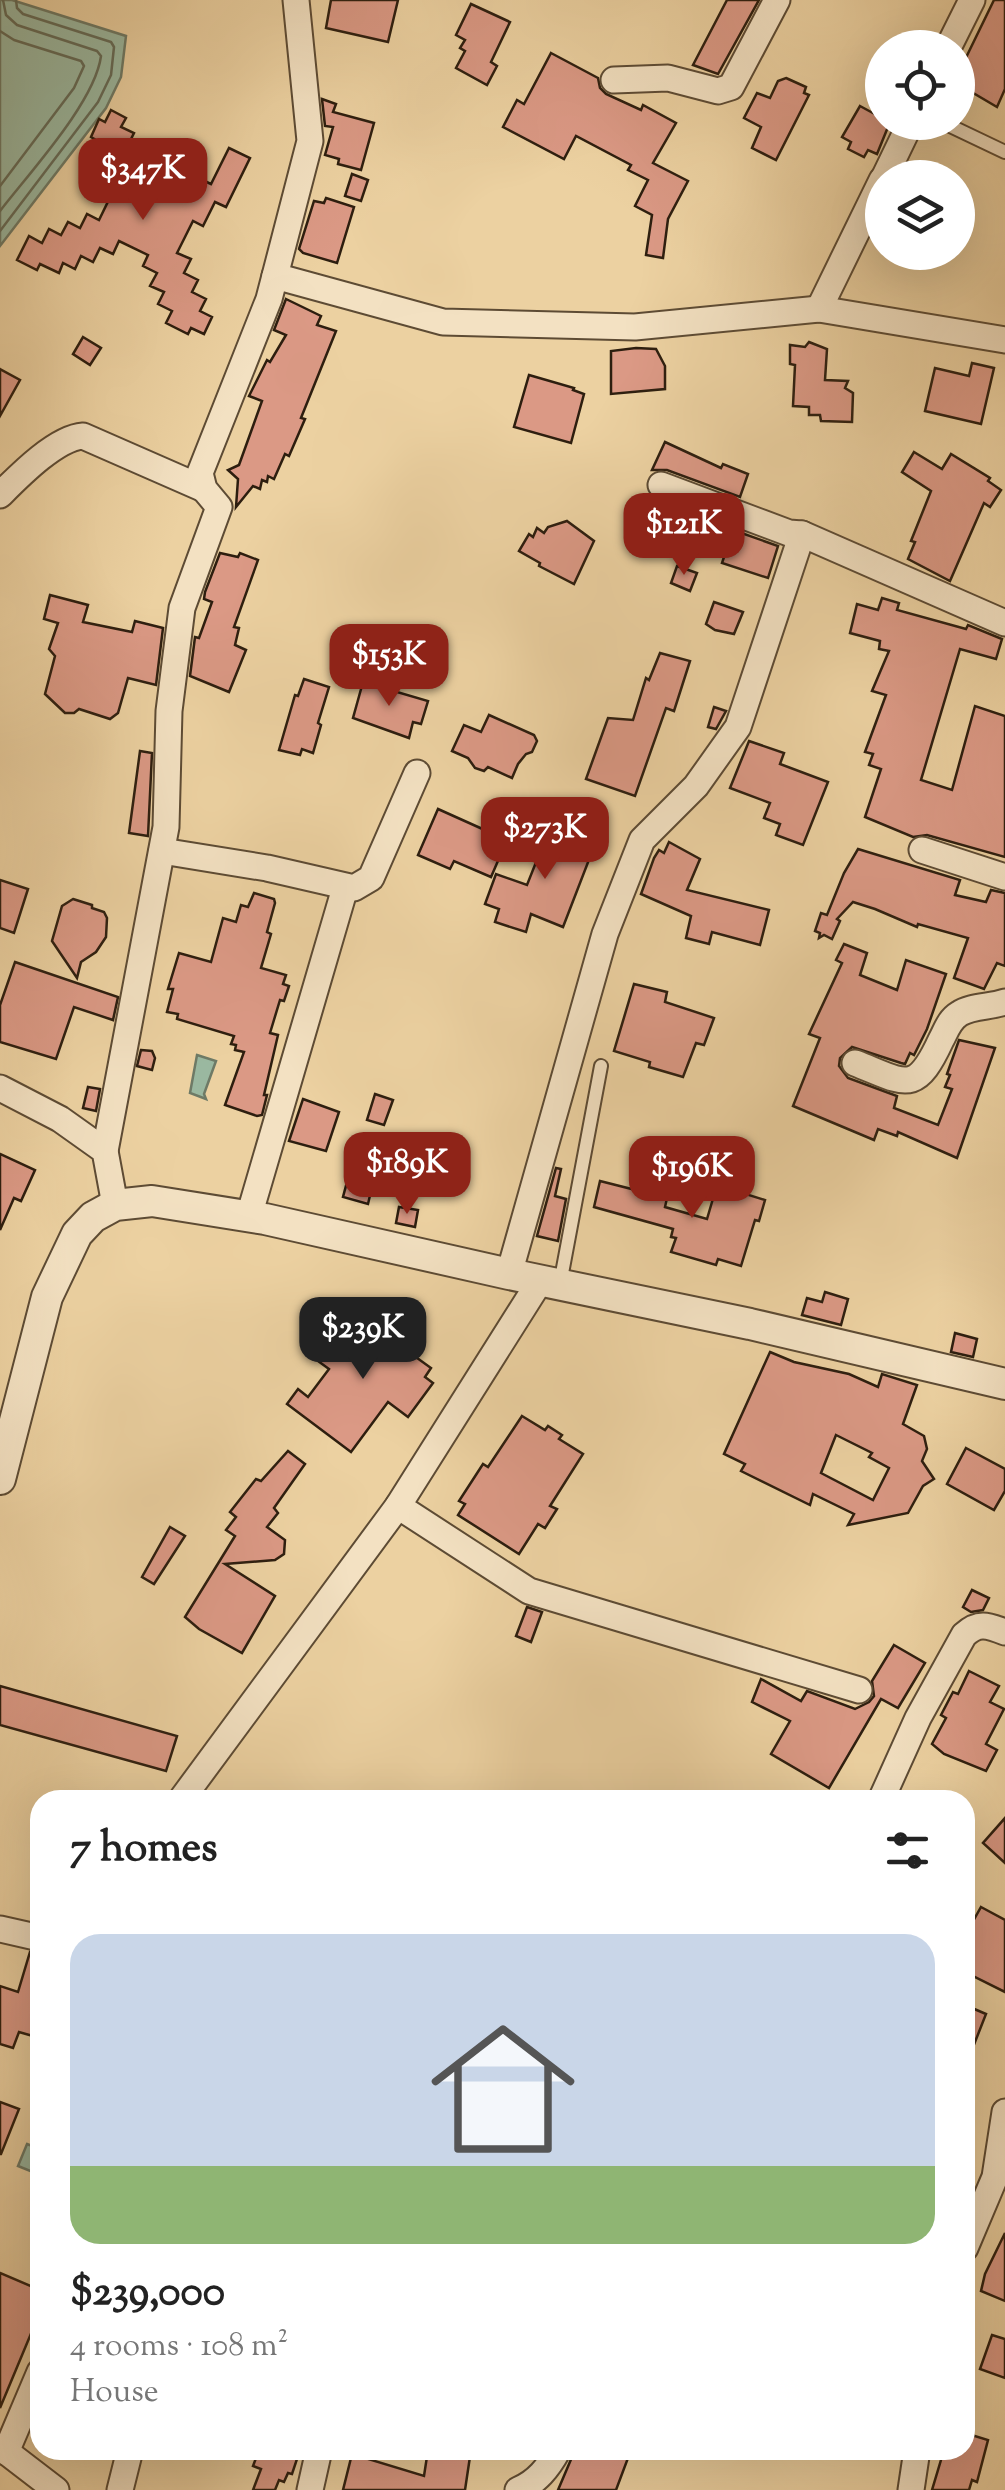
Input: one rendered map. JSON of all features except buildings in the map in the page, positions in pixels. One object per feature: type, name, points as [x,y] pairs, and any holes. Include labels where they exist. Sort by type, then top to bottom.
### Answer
[{"type":"street","points":[[115,1205],[105,1152],[162,851],[169,711],[182,608],[219,507],[204,489],[200,473],[269,299],[310,141],[296,0]]},
{"type":"street","points":[[614,80],[668,78],[718,91],[731,87],[777,0]]},
{"type":"street","points":[[957,30],[972,0]]},
{"type":"street","points":[[818,309],[865,215]]},
{"type":"street","points":[[275,276],[443,322],[635,326],[818,309],[1005,340]]},
{"type":"street","points":[[0,495],[66,440],[83,436],[204,489]]},
{"type":"street","points":[[662,485],[802,534],[1005,623]]},
{"type":"street","points":[[509,1274],[606,934],[642,840],[696,786],[738,727],[802,534]]},
{"type":"street","points":[[162,851],[267,868],[346,888],[363,885],[372,878],[417,773]]},
{"type":"street","points":[[922,850],[1005,877]]},
{"type":"street","points":[[249,1216],[346,888]]},
{"type":"street","points":[[854,1063],[911,1082],[927,1069],[948,1024],[956,1016],[1005,1002]]},
{"type":"street","points":[[0,1088],[60,1119],[105,1152]]},
{"type":"street","points":[[0,1479],[47,1296],[77,1234],[93,1217],[115,1205],[152,1201],[249,1216],[750,1324],[1005,1384]]},
{"type":"street","points":[[188,1790],[398,1506],[550,1283]]},
{"type":"street","points":[[398,1506],[529,1591],[859,1690]]},
{"type":"street","points":[[886,1790],[918,1718],[964,1635],[974,1626],[986,1625],[1005,1632]]},
{"type":"street","points":[[0,1929],[30,1936]]},
{"type":"street","points":[[975,2224],[994,2178],[1005,2112]]},
{"type":"street","points":[[30,2393],[3,2450],[56,2490]]},
{"type":"street","points":[[120,2490],[128,2460]]},
{"type":"street","points":[[310,2490],[317,2460]]},
{"type":"street","points":[[518,2490],[531,2485],[552,2460]]},
{"type":"street","points":[[911,2490],[916,2460]]},
{"type":"lane","points":[[975,138],[1005,152]]},
{"type":"lane","points":[[550,1283],[601,1066]]},
{"type":"water","points":[[0,0],[12,0],[126,36],[121,77],[106,108],[0,246]]},
{"type":"water","points":[[197,1055],[216,1061],[204,1094],[206,1099],[190,1093]]},
{"type":"water","points":[[27,2144],[30,2145],[30,2171],[18,2166]]}]
